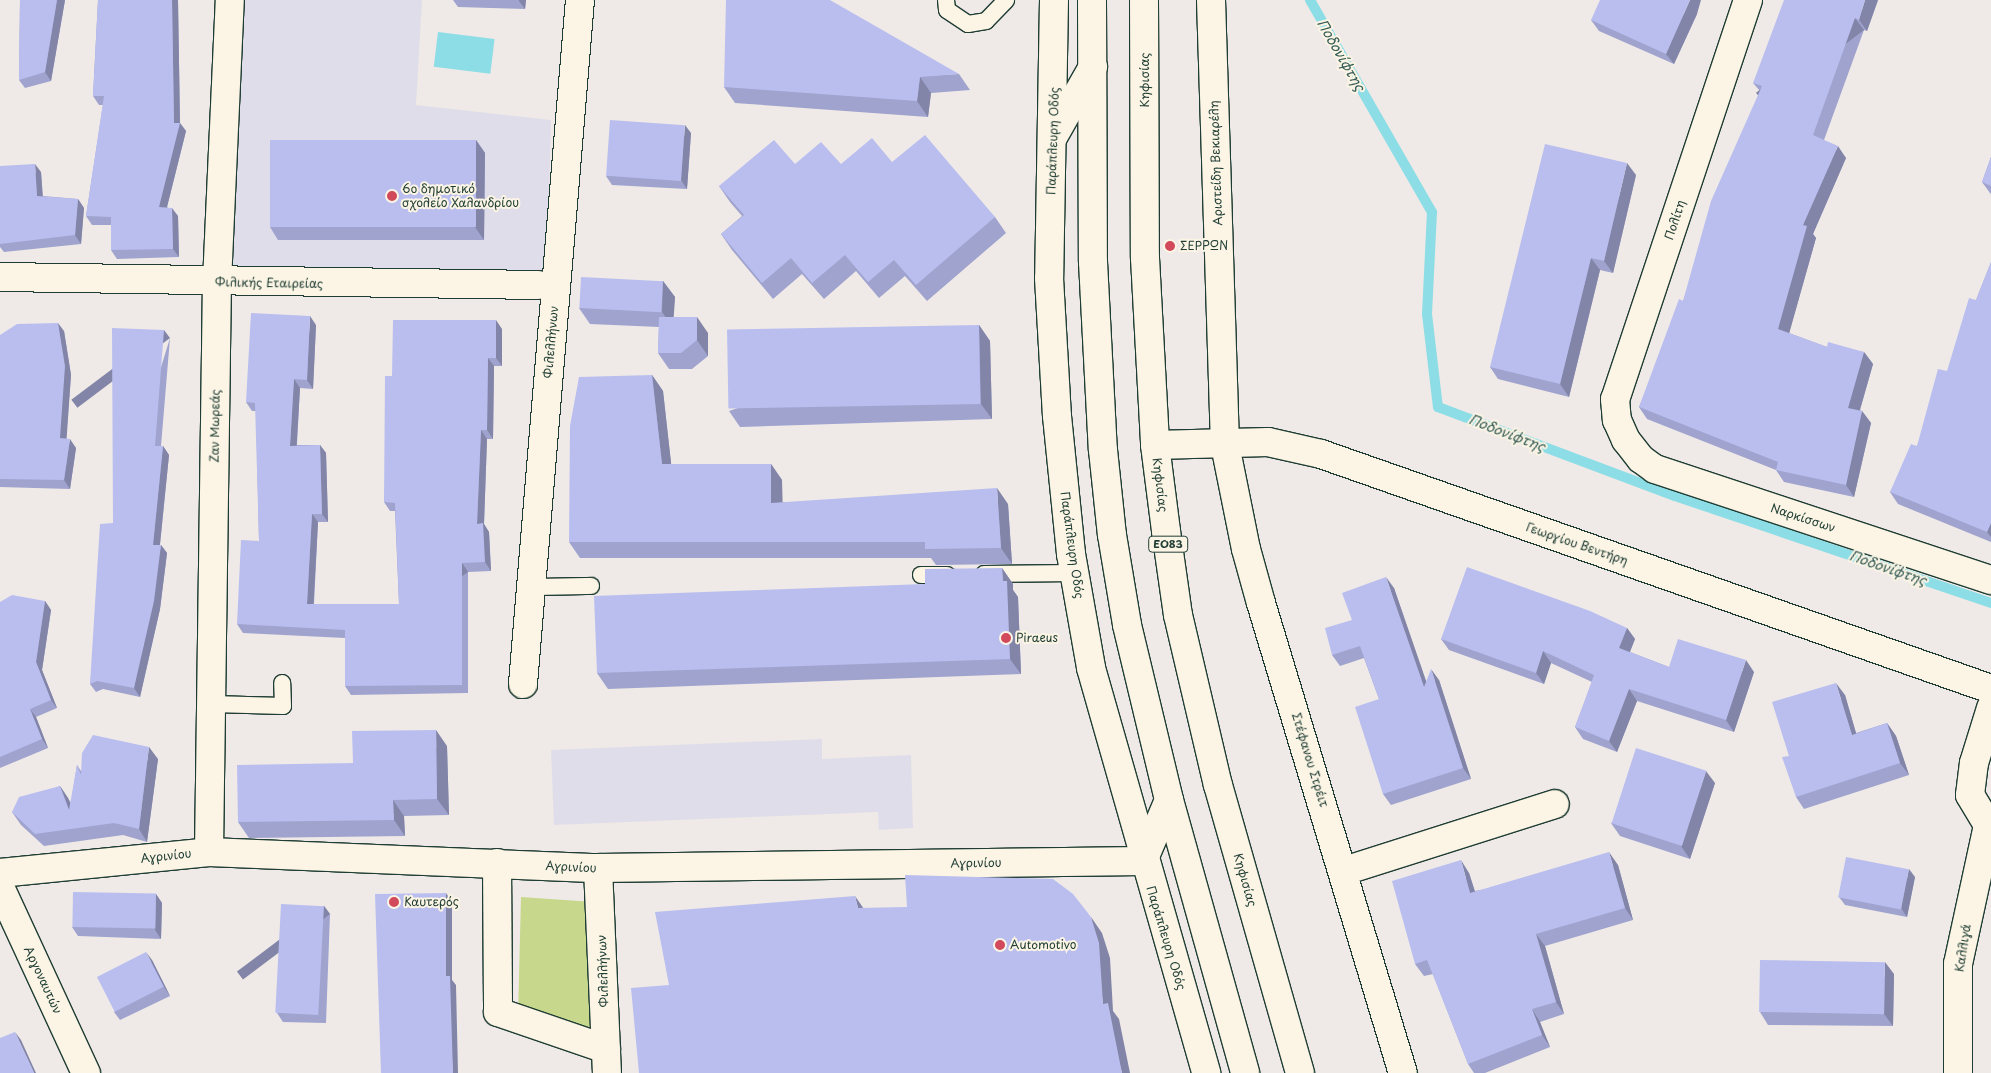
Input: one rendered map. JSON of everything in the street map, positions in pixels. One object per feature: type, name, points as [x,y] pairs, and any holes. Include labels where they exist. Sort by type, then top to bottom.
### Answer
[{"type":"street","name":"Ζαν Μωρεάς","points":[[209,852],[217,282],[230,0]]},
{"type":"street","name":"Φιλελλήνων","points":[[523,684],[580,0]]},
{"type":"street","name":"Παράπλευρη Οδός","points":[[1054,0],[1049,278],[1057,416],[1074,573],[1091,668],[1143,861],[1206,1073]]},
{"type":"street","points":[[1092,0],[1093,262],[1103,450],[1112,535],[1127,625],[1169,800],[1246,1073]]},
{"type":"street","name":"Κηφισίας","points":[[1144,0],[1145,258],[1155,446],[1178,615],[1218,785],[1300,1073]]},
{"type":"street","name":"Αριστείδη Βεκιαρέλη","points":[[1211,0],[1225,446]]},
{"type":"street","name":"Πολίτη","points":[[1626,440],[1617,420],[1615,399],[1748,0]]},
{"type":"street","points":[[1053,137],[1093,65]]},
{"type":"street","name":"Φιλικής Εταιρείας","points":[[0,277],[538,286]]},
{"type":"street","name":"Ναρκίσσων","points":[[1626,440],[1641,459],[1655,470],[1991,580]]},
{"type":"street","name":"Γεωργίου Βεντήρη","points":[[1155,446],[1225,446],[1268,442],[1320,454],[1991,689]]},
{"type":"street","name":"Στέφανου Στρέιτ","points":[[1225,446],[1254,576],[1403,1073]]},
{"type":"street","name":"Καλλιγά","points":[[1958,1073],[1958,964],[1989,824],[1970,795],[1974,763],[1991,708]]},
{"type":"street","points":[[1143,861],[1169,800]]},
{"type":"street","points":[[1344,871],[1555,804]]},
{"type":"street","name":"Αγρινίου","points":[[0,873],[209,852],[598,868],[1143,861]]},
{"type":"street","points":[[497,863],[498,1012],[606,1061]]},
{"type":"street","name":"Φιλελλήνων","points":[[598,868],[606,1061]]},
{"type":"street","name":"Αργοναυτών","points":[[0,888],[86,1073]]},
{"type":"lane","points":[[946,0],[948,10],[968,24],[986,21],[1006,0]]},
{"type":"lane","points":[[921,575],[1074,573]]},
{"type":"lane","points":[[531,587],[591,586]]},
{"type":"lane","points":[[212,704],[282,706],[282,683]]},
{"type":"shaded area","name":"6ο δημοτικό σχολείο Χαλανδρίου","points":[[241,0],[422,0],[416,105],[551,120],[547,275],[231,272]]},
{"type":"shaded area","points":[[822,739],[822,759],[911,755],[913,828],[879,830],[878,812],[554,825],[551,750]]},
{"type":"green space","points":[[521,897],[594,902],[601,1042],[518,1016]]},
{"type":"water","points":[[438,32],[495,39],[490,74],[434,67]]},
{"type":"building","points":[[20,0],[57,0],[45,72],[19,80]]},
{"type":"building","points":[[98,0],[172,0],[174,123],[180,123],[159,207],[172,208],[173,249],[111,250],[111,217],[86,216],[104,96],[93,96]]},
{"type":"building","points":[[726,0],[830,0],[959,74],[920,77],[917,101],[724,87]]},
{"type":"building","points":[[1600,0],[1690,0],[1666,54],[1591,20]]},
{"type":"building","points":[[1784,0],[1865,0],[1859,20],[1855,18],[1813,135],[1838,146],[1803,225],[1807,226],[1778,329],[1827,347],[1828,342],[1864,352],[1848,408],[1862,411],[1846,485],[1776,470],[1778,462],[1639,407],[1679,299],[1683,301],[1711,201],[1762,86],[1753,83]]},
{"type":"building","points":[[610,120],[685,125],[681,181],[606,176]]},
{"type":"building","points":[[925,135],[995,217],[916,285],[894,260],[868,282],[845,255],[812,283],[791,258],[762,283],[721,234],[744,215],[719,186],[774,140],[795,164],[821,142],[841,164],[872,138],[892,162]]},
{"type":"building","points":[[270,140],[476,140],[476,227],[270,227]]},
{"type":"building","points":[[1545,144],[1627,163],[1604,261],[1591,258],[1560,384],[1490,367]]},
{"type":"building","points":[[1991,157],[1991,186],[1982,182]]},
{"type":"building","points":[[35,164],[37,196],[78,199],[75,235],[0,244],[0,166]]},
{"type":"building","points":[[1991,262],[1991,523],[1987,532],[1890,492],[1911,444],[1917,446],[1938,369],[1947,371],[1969,298],[1976,300]]},
{"type":"building","points":[[581,277],[663,281],[661,312],[579,308]]},
{"type":"building","points":[[251,313],[310,316],[307,380],[294,379],[290,446],[320,445],[322,514],[312,514],[307,604],[399,604],[395,503],[384,502],[385,376],[392,376],[393,320],[496,320],[496,358],[488,358],[487,430],[481,430],[477,524],[483,523],[485,562],[462,563],[462,685],[345,686],[345,630],[237,624],[241,540],[259,541],[255,403],[246,402]]},
{"type":"building","points":[[659,317],[697,317],[697,340],[681,353],[658,353]]},
{"type":"building","points":[[58,323],[65,366],[60,438],[70,439],[64,480],[0,479],[0,335],[17,324]]},
{"type":"building","points":[[979,325],[980,404],[728,408],[727,329]]},
{"type":"building","points":[[112,328],[164,330],[155,446],[163,446],[153,545],[161,545],[154,601],[134,688],[97,681],[90,684],[100,524],[113,523]]},
{"type":"building","points":[[652,375],[662,464],[771,464],[771,503],[997,488],[1001,548],[925,549],[925,542],[569,542],[570,426],[579,377]]},
{"type":"building","points":[[1467,567],[1590,611],[1627,628],[1619,648],[1669,667],[1678,639],[1746,660],[1726,720],[1629,689],[1609,741],[1575,727],[1594,675],[1543,651],[1536,673],[1441,639]]},
{"type":"building","points":[[1002,568],[1003,581],[1007,581],[1010,659],[597,673],[594,596],[925,584],[925,569]]},
{"type":"building","points":[[1386,577],[1424,687],[1431,669],[1463,768],[1383,794],[1355,707],[1379,699],[1360,646],[1332,655],[1325,628],[1352,620],[1342,593]]},
{"type":"building","points":[[12,595],[45,601],[36,662],[51,700],[30,709],[42,739],[0,757],[0,602]]},
{"type":"building","points":[[1836,683],[1852,735],[1887,723],[1900,763],[1796,797],[1782,757],[1789,756],[1772,702]]},
{"type":"building","points":[[436,730],[437,799],[393,800],[394,820],[238,822],[237,765],[353,763],[352,731]]},
{"type":"building","points":[[93,735],[149,747],[139,829],[114,823],[35,834],[12,812],[19,797],[60,786],[69,810],[77,765],[81,775],[82,753]]},
{"type":"building","points":[[1636,748],[1706,771],[1682,846],[1612,823]]},
{"type":"building","points":[[1609,852],[1625,908],[1536,934],[1556,1002],[1532,1009],[1542,1035],[1468,1064],[1427,960],[1415,964],[1392,881],[1461,860],[1470,893]]},
{"type":"building","points":[[1846,857],[1909,869],[1901,909],[1838,897]]},
{"type":"building","points":[[905,875],[1053,879],[1073,894],[1091,917],[1099,943],[1103,1004],[1108,1003],[1122,1073],[639,1073],[631,988],[669,985],[655,912],[855,896],[858,908],[907,907]]},
{"type":"building","points":[[73,892],[156,893],[155,928],[72,927]]},
{"type":"building","points":[[446,893],[446,976],[450,976],[453,1073],[381,1073],[375,894]]},
{"type":"building","points":[[281,904],[324,906],[318,1015],[275,1013]]},
{"type":"building","points":[[146,952],[164,987],[115,1012],[97,977]]},
{"type":"building","points":[[1760,960],[1885,962],[1884,1014],[1759,1012]]},
{"type":"building","points":[[15,1032],[34,1073],[0,1073],[0,1038]]},
{"type":"waterway","name":"Ποδονίφτης","points":[[1310,0],[1432,212],[1427,314],[1438,407],[1675,496],[1991,603]]},
{"type":"place","name":"6ο δημοτικό σχολείο Χαλανδρίου","points":[[392,196]]},
{"type":"place","name":"ΣΕΡΡΩΝ","points":[[1170,246]]},
{"type":"place","name":"Piraeus","points":[[1006,638]]},
{"type":"place","name":"Καυτερός","points":[[394,902]]},
{"type":"place","name":"Automotivo","points":[[1000,945]]}]
